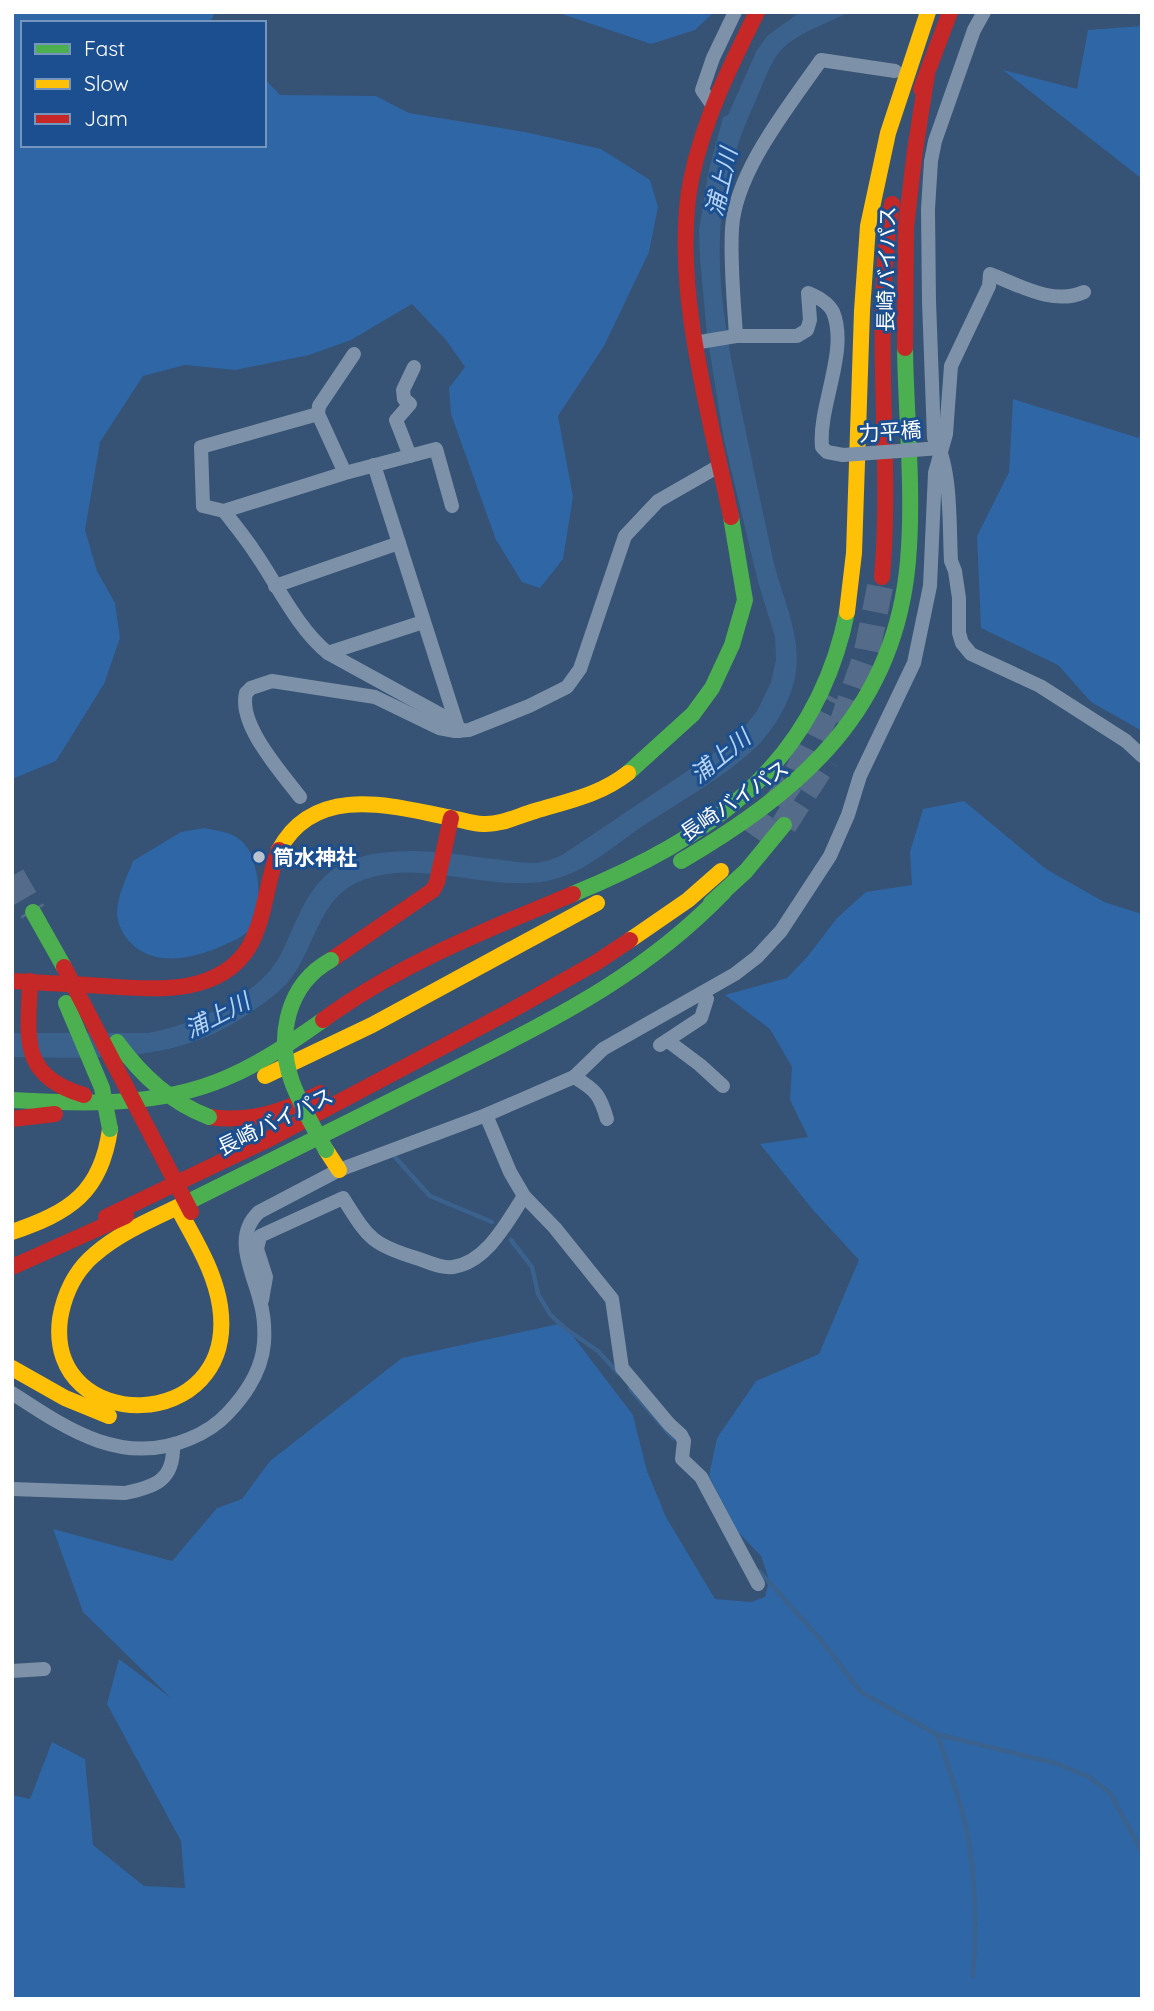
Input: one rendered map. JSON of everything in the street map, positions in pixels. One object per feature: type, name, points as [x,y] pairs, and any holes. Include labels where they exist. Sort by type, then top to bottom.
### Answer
[{"type":"main road","points":[[12,981],[160,989],[210,981],[233,966],[253,942],[262,916],[271,867],[280,846],[302,821],[338,805],[366,802],[488,824],[566,802],[609,786],[647,756],[693,713],[725,666],[745,600],[719,466],[685,250],[687,206],[713,106],[757,12]]},
{"type":"main road","name":"長崎バイパス","points":[[12,1100],[113,1104],[158,1099],[248,1069],[357,996],[424,960],[467,938],[569,899],[664,852],[727,810],[781,758],[818,703],[837,652],[849,600],[854,551],[865,256],[881,155],[898,92],[928,12]]},
{"type":"main road","name":"長崎バイパス","points":[[882,577],[885,538],[881,327],[883,272],[897,168],[923,77],[950,12]]},
{"type":"main road","name":"長崎バイパス","points":[[661,871],[738,827],[783,795],[815,766],[861,709],[881,667],[900,616],[910,538],[906,216],[923,77]]},
{"type":"main road","name":"長崎バイパス","points":[[834,698],[852,646],[866,565],[867,425],[863,309]]},
{"type":"main road","points":[[339,1170],[326,1150],[291,1079],[286,1045],[288,1011],[300,987],[312,972],[433,890],[452,818]]},
{"type":"main road","name":"長崎バイパス","points":[[12,1267],[146,1207],[404,1080],[618,966],[675,930],[724,892],[746,871],[784,825]]},
{"type":"main road","name":"長崎バイパス","points":[[12,1258],[144,1200],[282,1132],[514,1009],[597,961],[659,920],[696,893],[735,857]]},
{"type":"main road","points":[[186,1213],[218,1297],[220,1329],[212,1364],[205,1375],[187,1392],[162,1404],[131,1407],[98,1396],[82,1384],[68,1362],[60,1342],[59,1325],[67,1293],[75,1278],[84,1264],[112,1240],[409,1094],[595,996],[650,961],[677,940],[724,892]]},
{"type":"main road","points":[[12,1109],[64,1113],[152,1112],[201,1102],[237,1090],[372,1025],[617,893]]},
{"type":"main road","points":[[29,914],[186,1213],[222,1273],[235,1331],[233,1350],[220,1378],[202,1398]]},
{"type":"main road","points":[[58,969],[136,1067],[168,1097],[189,1110],[209,1117],[251,1119],[293,1106],[659,920]]},
{"type":"main road","points":[[12,1233],[54,1216],[85,1194],[103,1163],[110,1129],[102,1088],[58,969]]},
{"type":"main road","points":[[30,981],[30,1049],[40,1070],[55,1087],[85,1096],[114,1097],[194,1089]]},
{"type":"main road","points":[[12,1119],[64,1113]]},
{"type":"main road","points":[[12,1368],[85,1408],[127,1421]]},
{"type":"street","points":[[713,106],[702,90],[713,58],[735,12]]},
{"type":"street","points":[[985,12],[974,30],[935,141],[928,209],[934,438],[941,448],[946,481],[951,561],[959,598],[959,633],[962,643],[971,654],[1040,686],[1126,741],[1142,756]]},
{"type":"street","points":[[699,342],[736,336],[732,227],[744,178],[786,109],[821,60],[895,71]]},
{"type":"street","points":[[923,77],[955,85]]},
{"type":"street","points":[[12,1393],[59,1423],[102,1442],[143,1450],[173,1446],[204,1433],[220,1421],[246,1393],[264,1347],[262,1305],[245,1251],[246,1234],[250,1223],[259,1212],[339,1170],[486,1115],[573,1077],[603,1049],[735,974],[757,957],[781,931],[830,856],[848,815],[860,776],[914,663],[930,586],[936,473],[946,434],[951,366],[989,286],[990,274],[1050,296],[1063,298],[1084,292]]},
{"type":"street","name":"力平橋","points":[[736,336],[797,336],[807,330],[810,320],[808,293],[824,300],[833,312],[837,343],[820,430],[822,447],[827,452],[843,455],[941,448]]},
{"type":"street","points":[[345,473],[318,414],[319,406],[354,354]]},
{"type":"street","points":[[410,456],[396,421],[411,404],[404,399],[403,390],[414,367]]},
{"type":"street","points":[[318,414],[201,447],[203,506],[224,511],[345,473],[436,449],[452,506]]},
{"type":"street","points":[[374,465],[457,731]]},
{"type":"street","points":[[300,797],[249,722],[244,705],[246,693],[251,688],[272,681],[375,697],[439,728],[457,731],[470,730],[519,710],[567,687],[580,668],[625,536],[658,501],[719,466]]},
{"type":"street","points":[[224,511],[318,646],[441,715],[457,731]]},
{"type":"street","points":[[275,586],[399,543]]},
{"type":"street","points":[[328,653],[423,622]]},
{"type":"street","points":[[702,993],[707,999],[701,1018],[664,1043],[700,1065],[723,1086]]},
{"type":"street","points":[[573,1077],[590,1086],[600,1097],[607,1119]]},
{"type":"street","points":[[486,1115],[510,1172],[524,1196],[555,1228],[612,1299],[622,1368],[681,1435],[684,1441],[682,1459],[701,1477],[758,1584]]},
{"type":"street","points":[[262,1305],[266,1277],[257,1249],[260,1237],[343,1198],[363,1229],[382,1247],[452,1267],[481,1252],[499,1235],[524,1196]]},
{"type":"street","points":[[12,1489],[125,1493],[142,1490],[159,1482],[170,1470],[173,1446]]},
{"type":"street","points":[[12,1671],[44,1670]]},
{"type":"shaded area","points":[[12,12],[215,12],[211,21],[21,21],[21,147],[266,147],[266,80],[280,95],[376,96],[409,113],[525,132],[601,149],[650,180],[658,207],[649,252],[604,346],[558,416],[573,497],[563,559],[540,588],[522,582],[496,540],[451,414],[449,388],[465,367],[446,340],[412,304],[351,340],[309,355],[235,370],[185,365],[143,376],[100,442],[85,530],[97,571],[115,603],[120,638],[104,684],[56,761],[12,779]]},
{"type":"shaded area","points":[[556,12],[714,12],[695,30],[651,44]]},
{"type":"shaded area","points":[[1142,26],[1142,179],[1003,70],[1077,89],[1088,30]]},
{"type":"shaded area","points":[[1013,399],[1139,438],[1142,424],[1142,731],[1091,702],[1058,665],[981,628],[977,536],[1009,472]]},
{"type":"shaded area","points":[[964,801],[1046,869],[1104,902],[1142,914],[1142,1999],[12,1999],[12,1795],[30,1799],[52,1742],[85,1759],[93,1845],[144,1886],[185,1888],[181,1841],[107,1704],[119,1659],[171,1698],[83,1612],[53,1529],[172,1561],[217,1508],[242,1499],[270,1461],[402,1358],[563,1323],[633,1415],[647,1471],[666,1517],[715,1599],[751,1602],[765,1597],[769,1580],[761,1556],[738,1532],[709,1476],[717,1438],[756,1381],[819,1354],[859,1260],[813,1210],[760,1144],[808,1137],[790,1100],[792,1067],[770,1029],[725,995],[787,978],[837,918],[866,892],[912,885],[910,852],[923,809]]},
{"type":"shaded area","points":[[204,828],[232,835],[249,851],[259,890],[258,912],[254,924],[237,939],[187,957],[162,958],[140,950],[127,939],[117,917],[120,893],[133,861],[181,832]]},
{"type":"water","name":"浦上川","points":[[800,12],[849,12],[798,37],[783,48],[775,59],[736,150],[727,184],[720,237],[721,290],[732,361],[773,559],[792,623],[797,656],[792,689],[768,734],[745,757],[716,779],[597,859],[570,874],[545,881],[519,883],[414,872],[388,874],[363,880],[349,887],[329,907],[296,971],[286,984],[274,996],[220,1031],[192,1042],[134,1055],[12,1057],[12,1033],[148,1033],[204,1016],[223,1006],[258,983],[271,969],[281,954],[304,904],[320,881],[342,864],[360,857],[417,851],[536,863],[562,855],[717,751],[741,731],[757,711],[771,682],[776,660],[775,637],[758,582],[724,440],[707,335],[699,230],[708,173],[723,117],[728,115],[756,52],[767,36]]},
{"type":"waterway","points":[[395,1157],[430,1196],[492,1222]]},
{"type":"waterway","points":[[511,1240],[532,1267],[538,1294],[550,1314],[562,1326],[598,1351],[618,1373]]},
{"type":"waterway","points":[[630,1389],[673,1438]]},
{"type":"waterway","points":[[759,1571],[820,1639],[861,1692],[936,1734],[1055,1763],[1089,1777],[1110,1793],[1142,1852]]},
{"type":"waterway","points":[[937,1734],[954,1782],[970,1850],[975,1904],[973,1976]]},
{"type":"tunnel","points":[[842,724],[866,656],[882,577]]},
{"type":"tunnel","points":[[753,836],[796,775],[834,698]]},
{"type":"tunnel","points":[[784,825],[826,759]]},
{"type":"tunnel","points":[[12,876],[33,912]]},
{"type":"traffic: fast","points":[[681,861],[766,805],[803,774],[835,740],[862,703],[884,661],[899,614],[910,535],[905,348]]},
{"type":"traffic: fast","points":[[628,773],[693,714],[712,688],[732,645],[745,600],[731,517]]},
{"type":"traffic: fast","points":[[573,894],[669,848],[711,821],[749,790],[783,754],[810,713],[832,666],[847,612]]},
{"type":"traffic: fast","points":[[711,903],[746,871],[784,825]]},
{"type":"traffic: fast","points":[[186,1203],[447,1073],[593,995],[660,949],[724,892]]},
{"type":"traffic: fast","points":[[33,912],[64,967]]},
{"type":"traffic: fast","points":[[326,1150],[292,1082],[285,1047],[289,1013],[295,997],[316,970],[331,960]]},
{"type":"traffic: fast","points":[[66,1003],[102,1088],[110,1129]]},
{"type":"traffic: fast","points":[[12,1100],[93,1102],[148,1099],[174,1094],[239,1072],[276,1052],[323,1020]]},
{"type":"traffic: fast","points":[[117,1042],[136,1066],[169,1096],[209,1117]]},
{"type":"traffic: slow","points":[[847,612],[854,553],[862,311],[868,226],[888,133],[928,12]]},
{"type":"traffic: slow","points":[[279,850],[294,829],[313,815],[334,807],[380,805],[490,824],[583,796],[606,787],[628,773]]},
{"type":"traffic: slow","points":[[630,940],[688,900],[721,871]]},
{"type":"traffic: slow","points":[[265,1076],[372,1025],[597,903]]},
{"type":"traffic: slow","points":[[12,1232],[51,1216],[79,1197],[99,1169],[110,1129]]},
{"type":"traffic: slow","points":[[326,1150],[339,1170]]},
{"type":"traffic: slow","points":[[181,1214],[205,1259],[218,1294],[218,1349],[201,1379],[174,1398],[142,1405],[109,1401],[81,1385],[63,1357],[60,1319],[64,1301],[81,1268],[104,1247],[138,1226],[186,1203]]},
{"type":"traffic: slow","points":[[12,1368],[65,1398],[109,1416]]},
{"type":"traffic: jam","points":[[731,517],[704,393],[689,305],[686,220],[696,158],[710,115],[757,12]]},
{"type":"traffic: jam","points":[[921,89],[950,12]]},
{"type":"traffic: jam","points":[[905,348],[906,227],[927,74]]},
{"type":"traffic: jam","points":[[882,577],[885,530],[883,298],[892,204]]},
{"type":"traffic: jam","points":[[331,960],[433,890],[451,818]]},
{"type":"traffic: jam","points":[[12,981],[163,988],[202,982],[220,975],[236,963],[255,935],[279,850]]},
{"type":"traffic: jam","points":[[323,1020],[413,965],[573,894]]},
{"type":"traffic: jam","points":[[106,1217],[271,1138],[514,1009],[630,940]]},
{"type":"traffic: jam","points":[[64,967],[191,1212]]},
{"type":"traffic: jam","points":[[30,981],[29,1037],[38,1066],[63,1087],[84,1095]]},
{"type":"traffic: jam","points":[[209,1117],[253,1117],[294,1105],[321,1093]]},
{"type":"traffic: jam","points":[[12,1119],[55,1114]]},
{"type":"traffic: jam","points":[[12,1267],[126,1216]]},
{"type":"place","name":"筒水神社","points":[[259,857]]}]
